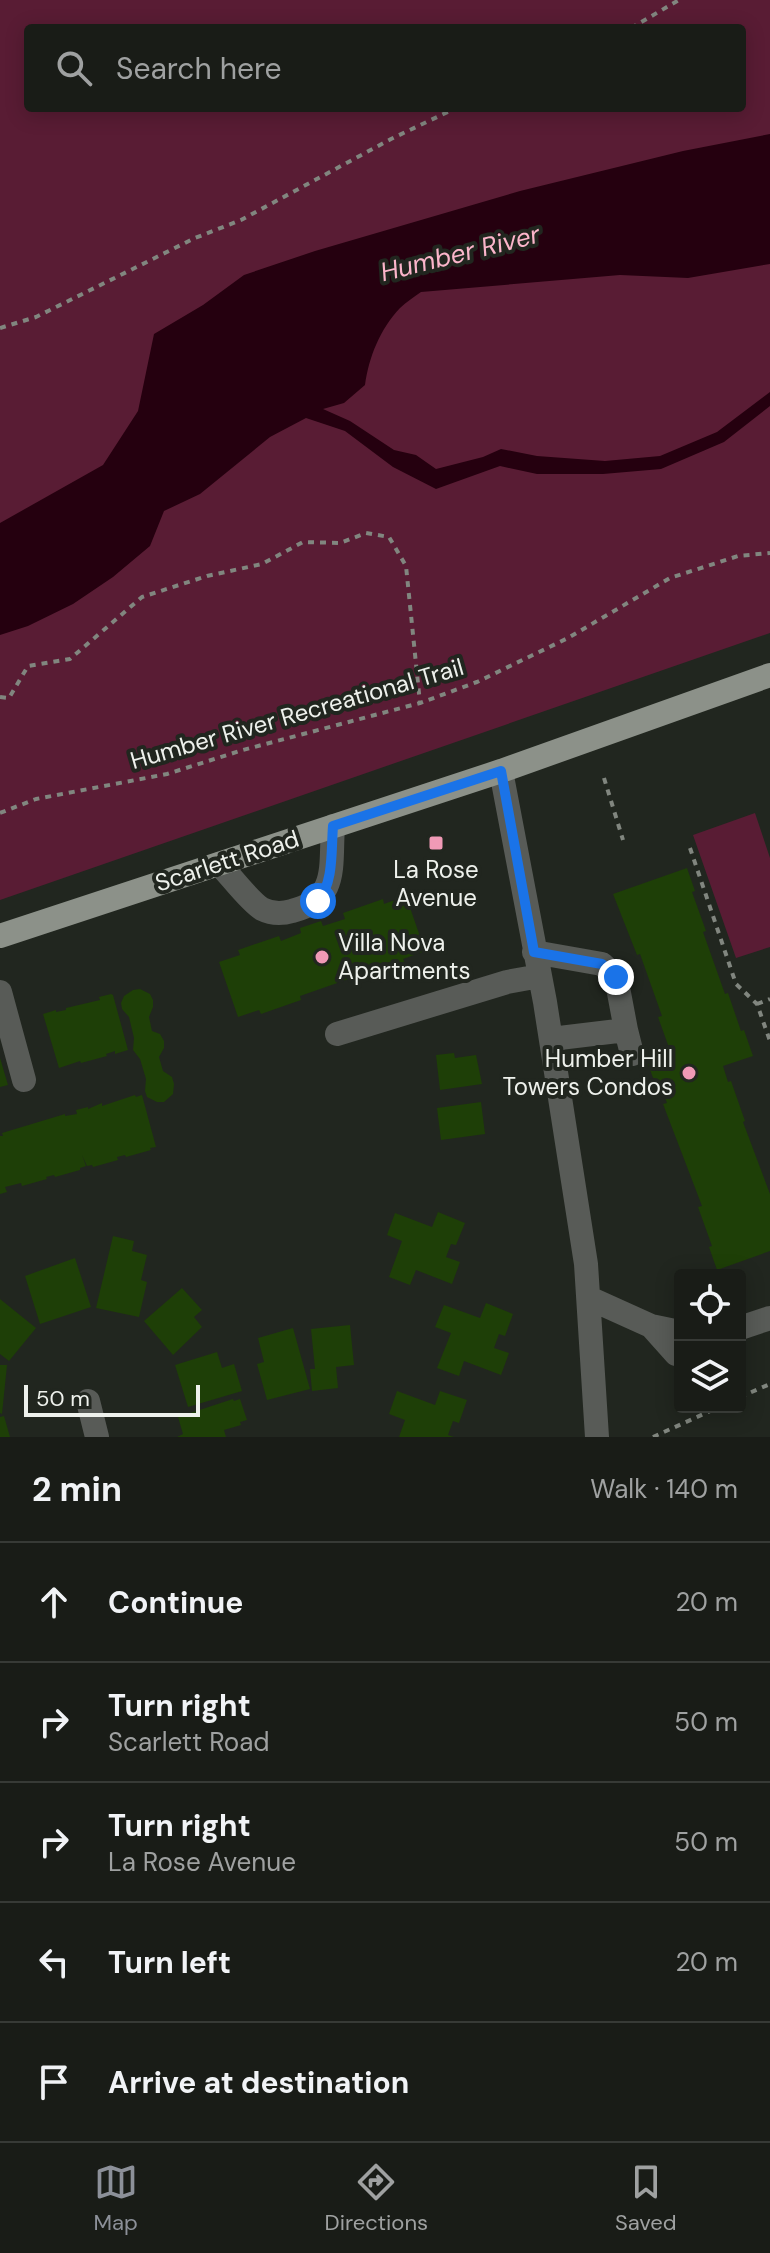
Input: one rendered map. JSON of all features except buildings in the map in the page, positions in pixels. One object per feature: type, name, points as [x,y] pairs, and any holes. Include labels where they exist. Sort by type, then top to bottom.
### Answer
[{"type":"main road","name":"Scarlett Road","points":[[0,936],[501,771],[770,675]]},
{"type":"street","points":[[501,771],[551,1039],[586,1264],[597,1437]]},
{"type":"street","points":[[219,864],[263,909],[281,914],[308,907],[325,893],[333,826]]},
{"type":"street","points":[[534,952],[602,964],[616,977],[632,1054]]},
{"type":"street","points":[[337,1034],[507,982],[540,976]]},
{"type":"street","points":[[0,992],[24,1080]]},
{"type":"street","points":[[551,1039],[626,1030]]},
{"type":"street","points":[[589,1298],[651,1326],[674,1331]]},
{"type":"street","points":[[746,1326],[770,1318]]},
{"type":"street","points":[[651,1326],[674,1352]]},
{"type":"street","points":[[88,1401],[97,1437]]},
{"type":"path","points":[[638,24],[679,0]]},
{"type":"path","points":[[0,328],[36,317],[195,238],[241,220],[448,112]]},
{"type":"path","points":[[0,697],[9,698],[28,666],[70,659],[142,597],[207,576],[262,564],[303,542],[340,543],[366,533],[389,537],[406,566],[420,703]]},
{"type":"path","name":"Humber River Recreational Trail","points":[[0,813],[36,799],[167,774],[243,750],[420,703],[477,682],[568,638],[670,578],[738,556],[770,553]]},
{"type":"path","points":[[604,778],[623,840]]},
{"type":"path","points":[[690,848],[736,984],[757,1004],[770,1041]]},
{"type":"path","points":[[757,1004],[770,999]]},
{"type":"path","points":[[746,1394],[770,1384]]},
{"type":"path","points":[[653,1437],[706,1413]]},
{"type":"shaded area","points":[[0,0],[770,0],[770,633],[0,900]]},
{"type":"shaded area","points":[[755,813],[770,858],[770,947],[736,958],[693,835]]},
{"type":"water","name":"Humber River","points":[[770,134],[770,264],[688,278],[620,275],[421,292],[400,308],[381,334],[369,364],[365,385],[344,403],[323,409],[350,421],[394,450],[416,455],[436,469],[501,449],[537,456],[605,461],[660,456],[717,432],[770,392],[770,406],[724,442],[661,469],[603,474],[537,474],[500,466],[436,489],[393,467],[345,431],[306,418],[270,437],[200,494],[164,511],[150,546],[113,577],[73,604],[28,626],[0,635],[0,523],[103,465],[138,411],[154,334],[203,305],[244,275],[520,191],[683,151]]},
{"type":"place","name":"La Rose Avenue","points":[[436,843]]},
{"type":"place","name":"Villa Nova Apartments","points":[[322,957]]},
{"type":"place","name":"Humber Hill Towers Condos","points":[[689,1073]]},
{"type":"route","points":[[318,901],[325,893],[329,876],[333,826],[501,771],[534,952],[602,964],[616,977]]}]
